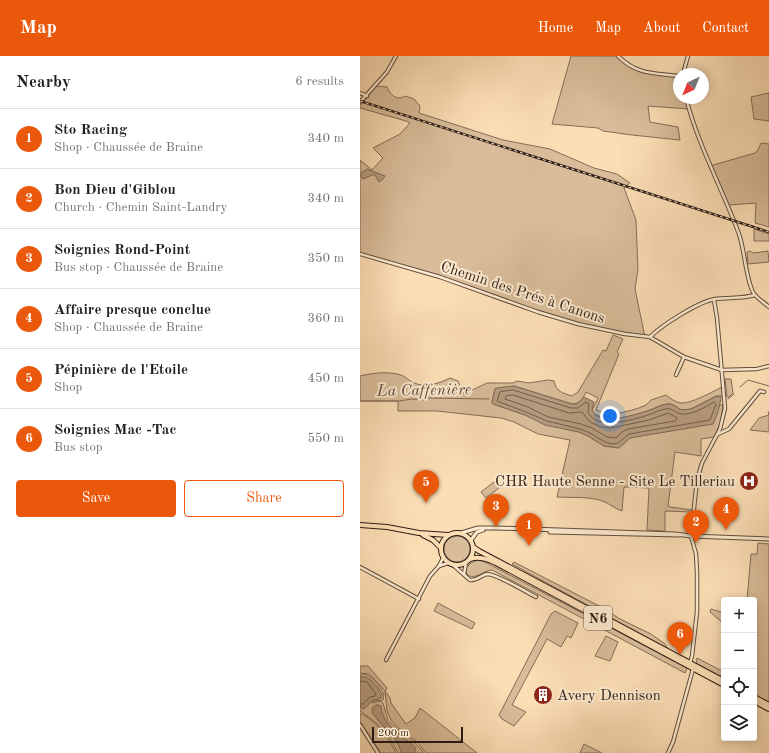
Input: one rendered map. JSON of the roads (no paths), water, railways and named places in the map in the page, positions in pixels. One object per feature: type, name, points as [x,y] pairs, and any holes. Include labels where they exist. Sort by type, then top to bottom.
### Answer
[{"type":"main road","points":[[360,525],[387,527],[443,536],[455,532],[461,533],[471,540],[473,555],[470,560],[460,565],[453,565],[448,563],[443,558],[441,547],[442,542],[448,535]]},
{"type":"main road","points":[[419,533],[433,540],[441,547]]},
{"type":"main road","name":"N6","points":[[473,546],[478,551],[721,679]]},
{"type":"main road","name":"N6","points":[[470,560],[481,558],[507,569],[721,683]]},
{"type":"main road","points":[[757,699],[769,705]]},
{"type":"main road","points":[[757,703],[769,709]]},
{"type":"street","points":[[360,102],[387,72],[396,56]]},
{"type":"street","points":[[618,56],[629,66],[637,70],[673,75]]},
{"type":"street","points":[[685,68],[688,56]]},
{"type":"street","points":[[360,93],[366,96]]},
{"type":"street","points":[[688,104],[710,166],[738,233],[744,251],[751,290],[769,307]]},
{"type":"street","name":"Chemin des Prés à Canons","points":[[360,254],[440,276],[538,312],[578,324],[625,334],[650,337],[684,357],[722,370]]},
{"type":"street","points":[[650,337],[691,308],[714,300],[747,298],[755,295]]},
{"type":"street","points":[[690,663],[697,612],[697,563],[691,536],[699,473],[702,463],[718,435],[725,408],[714,300]]},
{"type":"street","points":[[676,375],[684,357]]},
{"type":"street","points":[[722,370],[757,369],[769,366]]},
{"type":"street","points":[[718,435],[729,429],[760,392],[764,392]]},
{"type":"street","points":[[461,533],[478,528],[769,538]]},
{"type":"street","points":[[471,540],[477,532],[484,530],[680,535]]},
{"type":"street","points":[[386,660],[430,576],[439,566],[443,558]]},
{"type":"street","points":[[439,566],[448,563]]},
{"type":"street","points":[[464,575],[466,563]]},
{"type":"street","points":[[453,565],[468,579],[472,580],[487,574],[495,576],[536,597]]},
{"type":"street","points":[[360,567],[419,598]]},
{"type":"street","points":[[668,753],[673,742],[693,668]]},
{"type":"street","points":[[360,725],[378,753]]},
{"type":"water","points":[[367,169],[385,176],[379,182],[375,175],[363,179],[361,177],[361,173]]},
{"type":"water","points":[[514,386],[572,404],[577,404],[584,397],[594,402],[592,410],[596,415],[609,418],[634,415],[668,404],[674,405],[682,410],[691,409],[717,396],[721,397],[716,419],[713,424],[630,438],[619,448],[604,446],[579,432],[545,425],[525,415],[493,404],[492,402],[495,389]]},
{"type":"water","points":[[360,677],[370,680],[376,685],[382,695],[381,698],[372,701],[364,709],[360,707]]},
{"type":"water","points":[[376,705],[381,706],[382,713],[389,725],[415,747],[415,753],[402,753],[397,742],[372,713],[373,707]]},
{"type":"waterway","points":[[740,387],[748,380],[769,386]]},
{"type":"waterway","points":[[728,399],[734,394]]},
{"type":"waterway","name":"La Caffenière","points":[[360,401],[423,400],[429,398],[489,399]]},
{"type":"railway","points":[[360,101],[769,232]]},
{"type":"place","name":"CHR Haute Senne - Site Le Tilleriau","points":[[749,481]]},
{"type":"place","name":"Pépinière de l'Etoile","points":[[426,503]]},
{"type":"place","name":"Soignies Rond-Point","points":[[496,527]]},
{"type":"place","name":"Affaire presque conclue","points":[[726,530]]},
{"type":"place","name":"Bon Dieu d'Giblou","points":[[696,543]]},
{"type":"place","name":"Sto Racing","points":[[529,546]]},
{"type":"place","name":"Soignies Mac -Tac","points":[[680,655]]},
{"type":"place","name":"Avery Dennison","points":[[543,695]]}]
